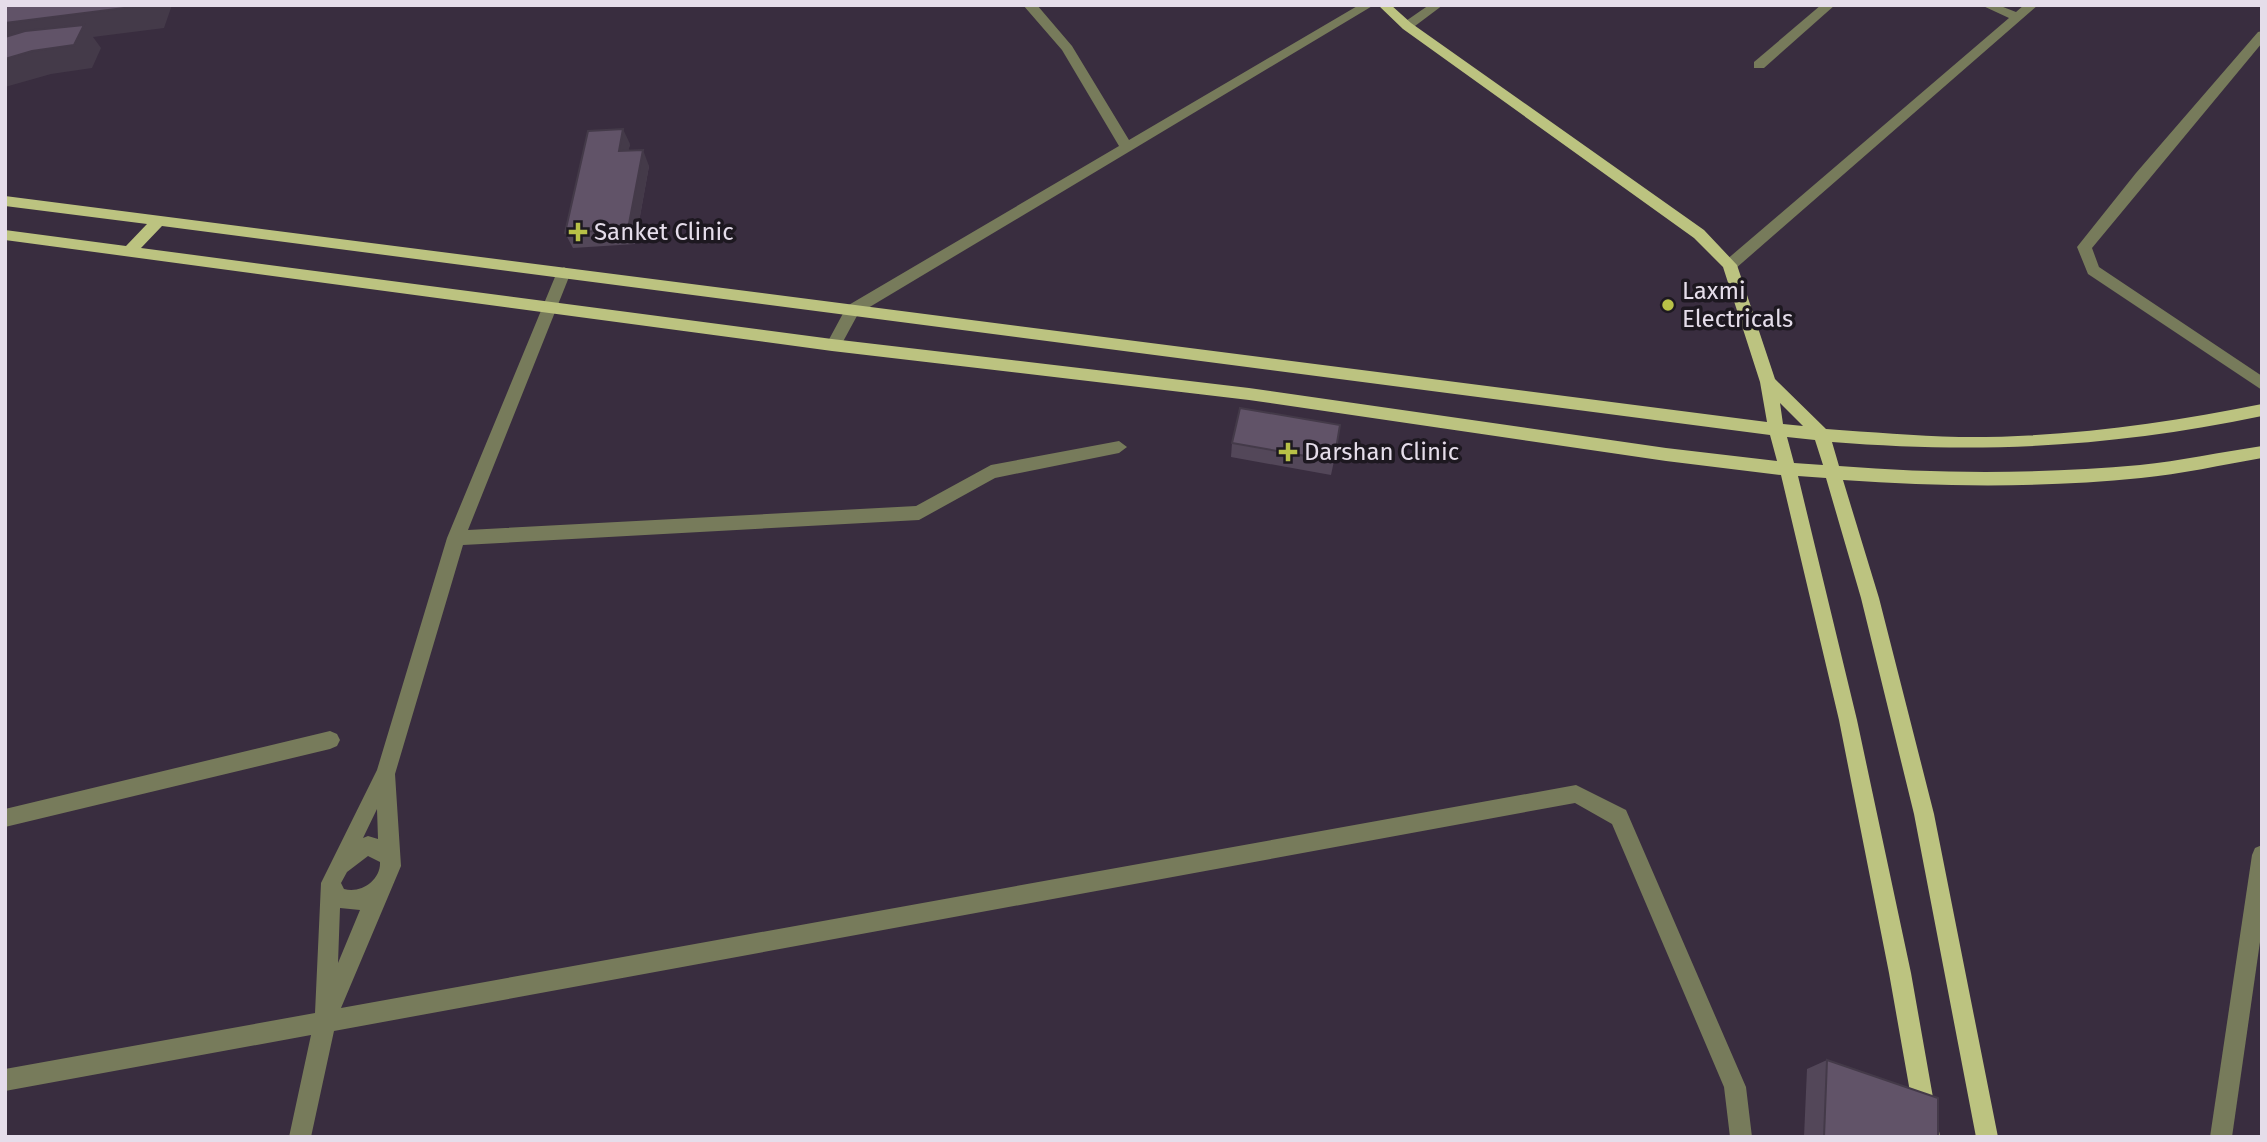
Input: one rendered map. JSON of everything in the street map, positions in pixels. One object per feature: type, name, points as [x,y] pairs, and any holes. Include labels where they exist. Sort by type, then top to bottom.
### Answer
[{"type":"main road","points":[[1384,5],[1407,26],[1699,234],[1730,265],[1768,383],[1776,428],[1854,746],[1900,973],[1929,1137]]},
{"type":"main road","points":[[5,201],[1822,435],[1919,442],[2064,440],[2172,428],[2262,410]]},
{"type":"main road","points":[[129,252],[159,220]]},
{"type":"main road","points":[[5,235],[834,345],[1295,400],[1788,469],[1970,480],[2072,478],[2150,473],[2262,452]]},
{"type":"main road","points":[[1768,383],[1822,435],[1870,598],[1924,814],[1987,1137]]},
{"type":"street","points":[[1029,5],[1039,12],[1066,50],[1126,147]]},
{"type":"street","points":[[834,345],[852,310],[1368,5]]},
{"type":"street","points":[[1407,26],[1437,5]]},
{"type":"street","points":[[1759,65],[1829,5]]},
{"type":"street","points":[[1987,5],[2018,18]]},
{"type":"street","points":[[1730,265],[2032,5]]},
{"type":"street","points":[[2262,35],[2084,247],[2092,270],[2262,384]]},
{"type":"street","points":[[300,1137],[325,1020],[331,887],[335,869],[386,772],[456,538],[564,272]]},
{"type":"street","points":[[456,538],[919,513],[991,472],[1119,447]]},
{"type":"street","points":[[5,818],[330,740]]},
{"type":"street","points":[[325,1020],[390,871],[386,772]]},
{"type":"street","points":[[5,1080],[1576,794],[1619,817],[1735,1087],[1741,1137]]},
{"type":"street","points":[[341,861],[358,849],[368,846],[384,850],[389,856]]},
{"type":"street","points":[[2221,1137],[2261,859]]},
{"type":"street","points":[[331,887],[341,898],[356,901],[381,887]]},
{"type":"building","points":[[5,5],[148,5],[5,23]]},
{"type":"building","points":[[84,25],[74,45],[32,51],[5,59],[5,37],[25,31]]},
{"type":"building","points":[[623,129],[619,151],[643,150],[628,229],[565,233],[588,131]]},
{"type":"building","points":[[1240,408],[1340,425],[1334,461],[1232,443]]},
{"type":"building","points":[[1827,1060],[1938,1098],[1938,1137],[1824,1137]]},
{"type":"place","name":"Sanket Clinic","points":[[578,232]]},
{"type":"place","name":"Laxmi Electricals","points":[[1668,305]]},
{"type":"place","name":"Darshan Clinic","points":[[1288,452]]}]
